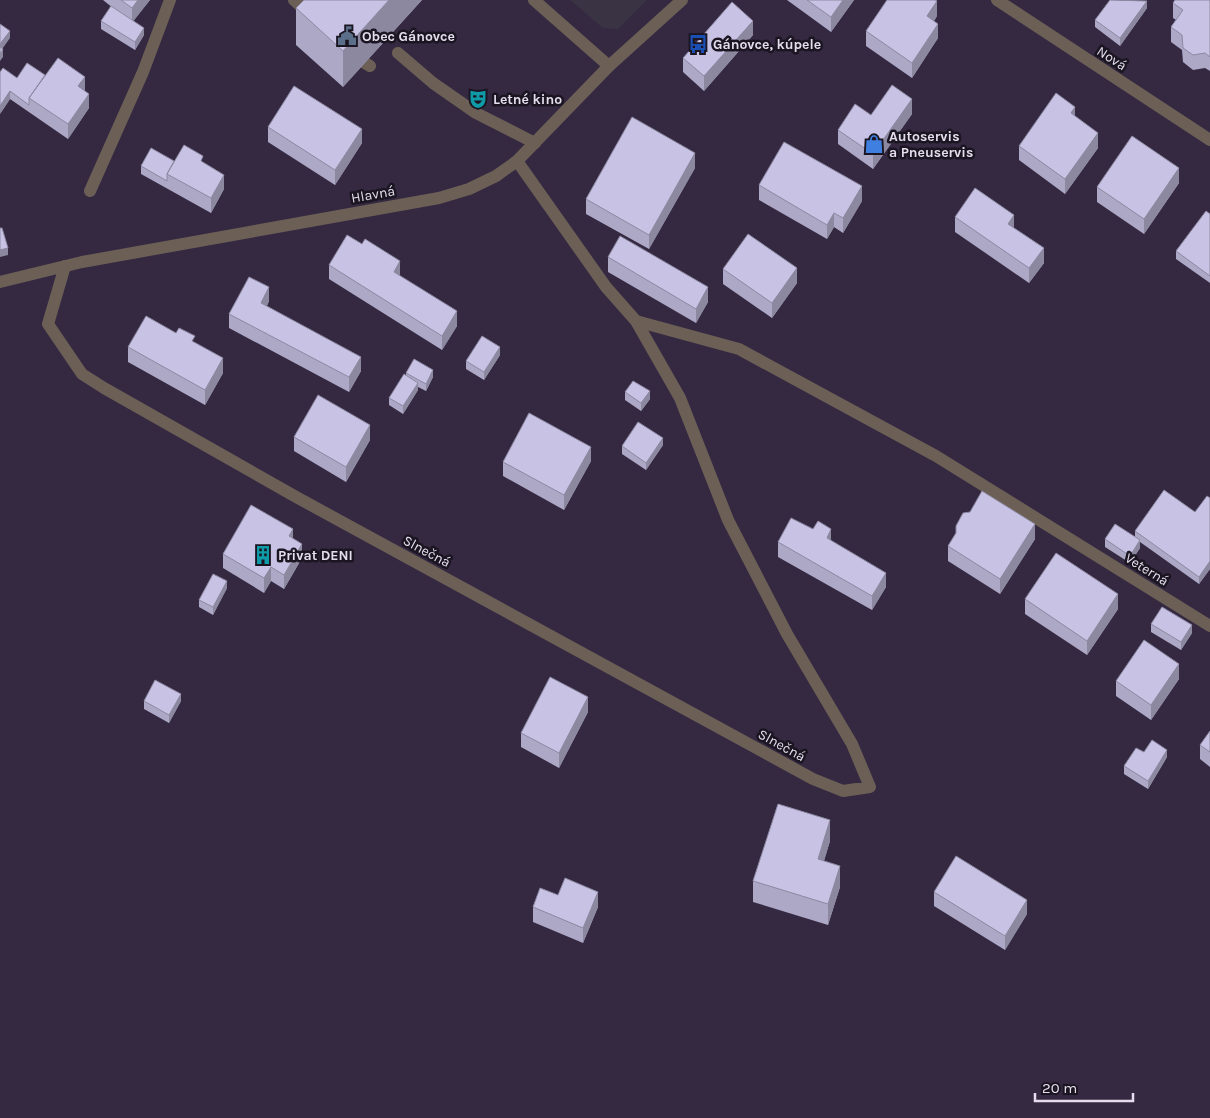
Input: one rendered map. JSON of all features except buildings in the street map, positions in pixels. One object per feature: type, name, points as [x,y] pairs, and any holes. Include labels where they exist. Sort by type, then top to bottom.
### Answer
[{"type":"street","points":[[90,191],[143,72],[170,0]]},
{"type":"street","points":[[294,0],[317,22]]},
{"type":"street","points":[[534,0],[609,66]]},
{"type":"street","name":"Hlavná","points":[[0,282],[82,262],[439,198],[469,189],[496,176],[517,161],[609,66],[682,0]]},
{"type":"street","name":"Nová","points":[[997,0],[1210,140]]},
{"type":"street","points":[[398,53],[433,83],[476,113],[536,143]]},
{"type":"street","points":[[517,161],[606,287],[636,321]]},
{"type":"street","name":"Slnečná","points":[[65,266],[48,324],[82,374],[298,498],[813,779],[843,791],[870,787],[852,744],[787,634],[728,520],[680,398],[636,321]]},
{"type":"street","name":"Veterná","points":[[636,321],[739,349],[936,456],[1210,626]]},
{"type":"shaded area","points":[[570,0],[647,0],[618,29],[603,28]]},
{"type":"place","name":"Obec Gánovce","points":[[347,36]]},
{"type":"place","name":"Gánovce, kúpele","points":[[698,44]]},
{"type":"place","name":"Letné kino","points":[[478,99]]},
{"type":"place","name":"Autoservis a Pneuservis","points":[[874,144]]},
{"type":"place","name":"Privat DENI","points":[[263,555]]}]
